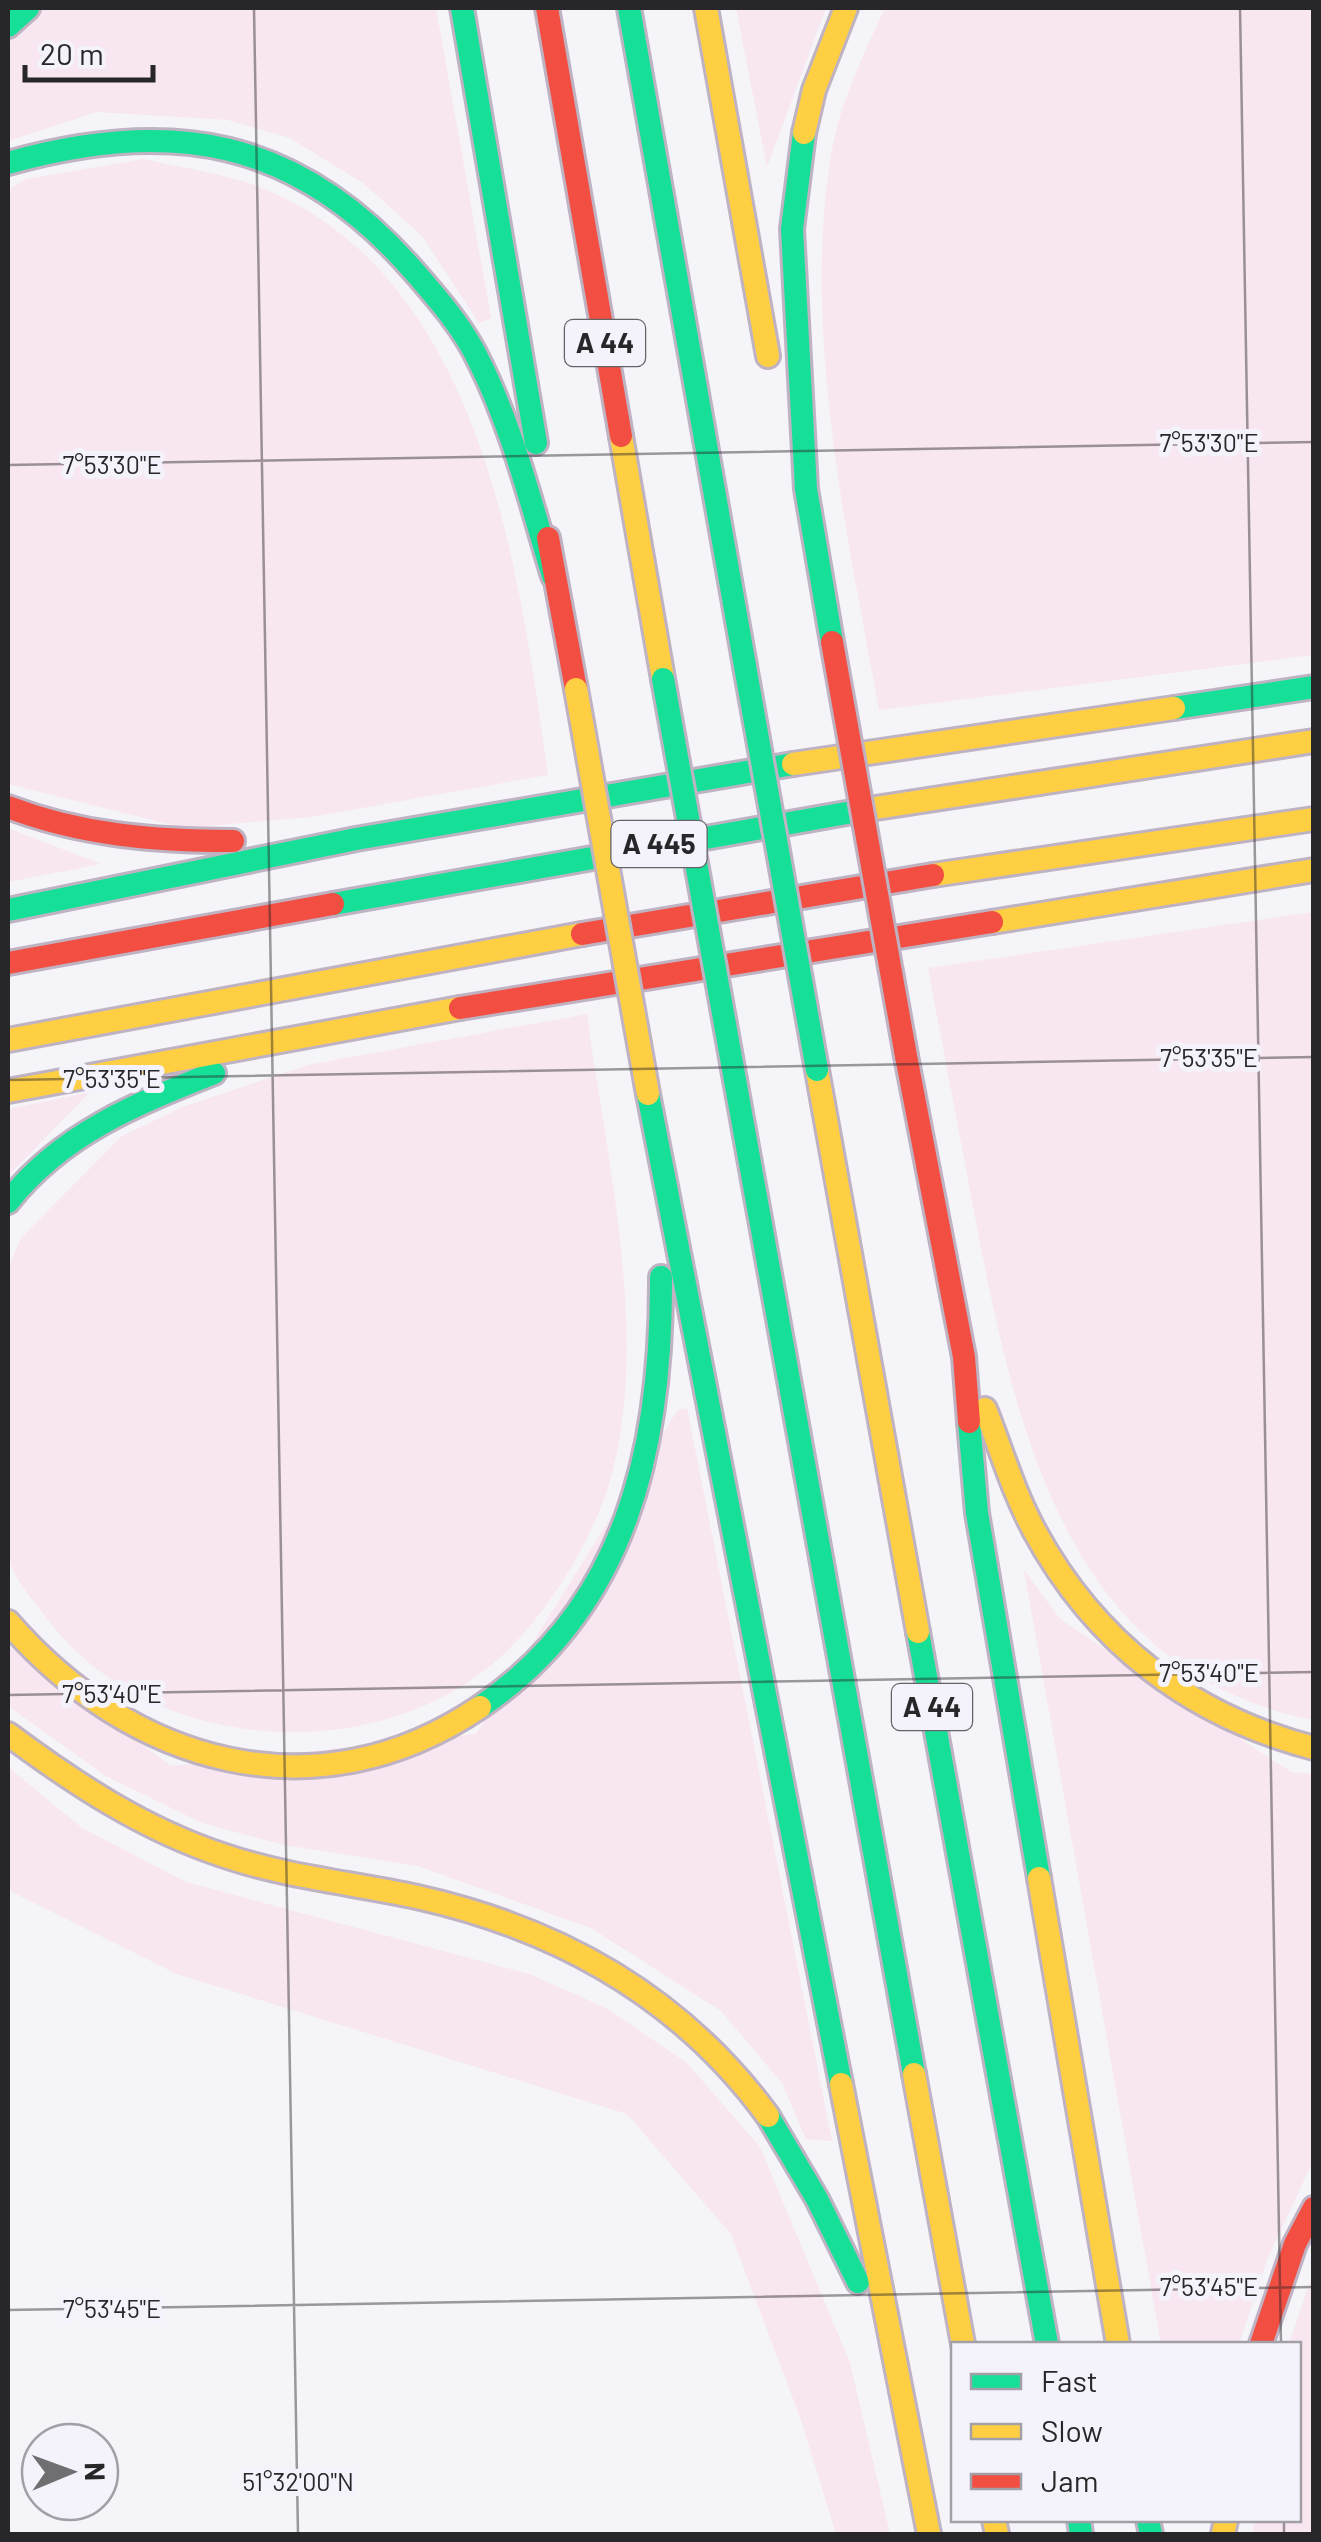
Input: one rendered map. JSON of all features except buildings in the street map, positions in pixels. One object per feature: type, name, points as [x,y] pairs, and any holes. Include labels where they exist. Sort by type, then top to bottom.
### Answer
[{"type":"highway","points":[[8,26],[28,8]]},
{"type":"highway","points":[[462,8],[533,417],[553,576],[648,1094],[929,2534]]},
{"type":"highway","name":"A 44","points":[[546,8],[963,2342]]},
{"type":"highway","name":"A 44","points":[[629,8],[1047,2342]]},
{"type":"highway","points":[[706,8],[774,389],[806,489]]},
{"type":"highway","points":[[846,8],[814,90],[799,154],[792,228],[806,489],[906,1056],[964,1357],[977,1513],[1118,2342]]},
{"type":"highway","points":[[8,163],[48,148],[100,138],[166,138],[222,145],[276,162],[330,190],[406,258],[478,358],[508,433],[553,576]]},
{"type":"highway","points":[[8,910],[356,839],[752,770],[1314,688]]},
{"type":"highway","name":"A 445","points":[[8,963],[761,826],[1314,741]]},
{"type":"highway","points":[[8,807],[76,831],[122,839],[356,839]]},
{"type":"highway","name":"A 445","points":[[8,1040],[774,899],[1314,819]]},
{"type":"highway","points":[[8,1091],[311,1032],[1314,870]]},
{"type":"highway","points":[[8,1202],[58,1151],[99,1121],[311,1032]]},
{"type":"highway","points":[[8,1622],[56,1674],[94,1704],[178,1748],[223,1760],[331,1764],[379,1753],[468,1716],[514,1686],[586,1603],[611,1559],[634,1500],[652,1431],[661,1284],[648,1094]]},
{"type":"highway","points":[[964,1357],[1034,1530],[1112,1640],[1150,1674],[1196,1703],[1248,1728],[1314,1748]]},
{"type":"highway","points":[[8,1734],[93,1796],[196,1846],[282,1872],[446,1904],[540,1934],[617,1970],[689,2023],[703,2034],[782,2131],[849,2259],[901,2403]]},
{"type":"highway","points":[[1262,2342],[1295,2244],[1314,2208]]},
{"type":"shaded area","points":[[44,8],[436,8],[491,318],[479,323],[422,236],[363,183],[290,138],[228,120],[97,112],[8,141],[8,44]]},
{"type":"shaded area","points":[[736,8],[826,8],[767,167]]},
{"type":"shaded area","points":[[885,8],[1313,8],[1313,655],[879,710],[832,431],[822,288],[824,218],[836,132],[854,78]]},
{"type":"shaded area","points":[[143,159],[254,185],[331,226],[392,284],[440,355],[476,435],[502,520],[522,608],[548,775],[311,817],[184,828],[8,784],[8,190],[26,179]]},
{"type":"shaded area","points":[[8,828],[101,864],[8,882]]},
{"type":"shaded area","points":[[1313,912],[1313,1720],[1230,1693],[1163,1651],[1110,1597],[1068,1532],[1036,1459],[992,1302],[928,968]]},
{"type":"shaded area","points":[[587,1014],[621,1246],[626,1306],[622,1422],[603,1503],[577,1556],[544,1608],[485,1670],[433,1702],[375,1722],[314,1732],[252,1730],[192,1717],[136,1694],[85,1660],[30,1597],[8,1555],[8,1268],[21,1238],[122,1136],[185,1106],[308,1065]]},
{"type":"shaded area","points":[[90,1092],[8,1176],[8,1109]]},
{"type":"shaded area","points":[[687,1408],[832,2141],[806,2139],[782,2083],[721,2011],[591,1928],[418,1866],[284,1845],[202,1823],[106,1776],[8,1706],[8,1646],[171,1766],[476,1734],[677,1411]]},
{"type":"shaded area","points":[[1024,1570],[1060,1619],[1274,1761],[1292,1772],[1313,1774],[1313,2161],[1268,2257],[1240,2342],[1161,2342]]},
{"type":"shaded area","points":[[8,1767],[82,1828],[186,1882],[529,1974],[606,2008],[687,2063],[760,2147],[850,2363],[890,2534],[836,2534],[801,2420],[731,2234],[627,2114],[177,1974],[8,1890]]},
{"type":"shaded area","points":[[1313,2273],[1313,2534],[1253,2534],[1254,2522],[1301,2522],[1301,2342],[1290,2342]]},
{"type":"traffic: fast","points":[[8,26],[28,8]]},
{"type":"traffic: fast","points":[[462,8],[536,443]]},
{"type":"traffic: fast","points":[[629,8],[745,666]]},
{"type":"traffic: fast","points":[[804,133],[792,229],[806,489],[832,642]]},
{"type":"traffic: fast","points":[[8,163],[67,149],[124,142],[177,142],[228,150],[277,166],[323,191],[368,225],[412,269],[473,348],[512,440],[553,576]]},
{"type":"traffic: fast","points":[[745,666],[817,1070]]},
{"type":"traffic: fast","points":[[663,679],[735,1080]]},
{"type":"traffic: fast","points":[[1174,708],[1314,687]]},
{"type":"traffic: fast","points":[[8,910],[356,839],[793,764]]},
{"type":"traffic: fast","points":[[333,904],[869,809]]},
{"type":"traffic: fast","points":[[8,1202],[29,1178],[76,1139],[156,1097],[214,1073]]},
{"type":"traffic: fast","points":[[735,1080],[914,2074]]},
{"type":"traffic: fast","points":[[648,1094],[841,2084]]},
{"type":"traffic: fast","points":[[480,1707],[530,1667],[571,1621],[603,1571],[626,1518],[643,1461],[654,1401],[661,1277]]},
{"type":"traffic: fast","points":[[969,1422],[977,1513],[1039,1878]]},
{"type":"traffic: fast","points":[[918,1632],[1047,2342]]},
{"type":"traffic: fast","points":[[768,2116],[817,2199],[858,2282]]},
{"type":"traffic: fast","points":[[1079,2522],[1081,2534]]},
{"type":"traffic: fast","points":[[1148,2522],[1151,2534]]},
{"type":"traffic: slow","points":[[706,8],[768,356]]},
{"type":"traffic: slow","points":[[804,133],[814,90],[846,8]]},
{"type":"traffic: slow","points":[[621,436],[663,679]]},
{"type":"traffic: slow","points":[[576,689],[648,1094]]},
{"type":"traffic: slow","points":[[793,764],[1174,708]]},
{"type":"traffic: slow","points":[[869,809],[1314,741]]},
{"type":"traffic: slow","points":[[933,875],[1314,819]]},
{"type":"traffic: slow","points":[[992,922],[1314,870]]},
{"type":"traffic: slow","points":[[8,1040],[582,934]]},
{"type":"traffic: slow","points":[[8,1091],[460,1008]]},
{"type":"traffic: slow","points":[[817,1070],[918,1632]]},
{"type":"traffic: slow","points":[[985,1409],[1034,1530],[1058,1570],[1117,1640],[1187,1695],[1269,1734],[1314,1748]]},
{"type":"traffic: slow","points":[[8,1622],[57,1671],[111,1711],[168,1741],[229,1759],[291,1766],[354,1761],[418,1741],[480,1707]]},
{"type":"traffic: slow","points":[[8,1734],[112,1804],[195,1845],[272,1869],[470,1911],[568,1949],[614,1974],[697,2036],[768,2116]]},
{"type":"traffic: slow","points":[[1039,1878],[1118,2342]]},
{"type":"traffic: slow","points":[[914,2074],[963,2342]]},
{"type":"traffic: slow","points":[[841,2084],[929,2534]]},
{"type":"traffic: slow","points":[[994,2522],[997,2534]]},
{"type":"traffic: slow","points":[[1223,2534],[1226,2522]]},
{"type":"traffic: jam","points":[[547,8],[621,436]]},
{"type":"traffic: jam","points":[[548,538],[576,689]]},
{"type":"traffic: jam","points":[[832,642],[906,1056]]},
{"type":"traffic: jam","points":[[8,807],[91,830],[175,840],[233,841]]},
{"type":"traffic: jam","points":[[582,934],[933,875]]},
{"type":"traffic: jam","points":[[8,963],[333,904]]},
{"type":"traffic: jam","points":[[460,1008],[992,922]]},
{"type":"traffic: jam","points":[[906,1056],[964,1357],[969,1422]]},
{"type":"traffic: jam","points":[[1262,2342],[1295,2244],[1314,2208]]}]
